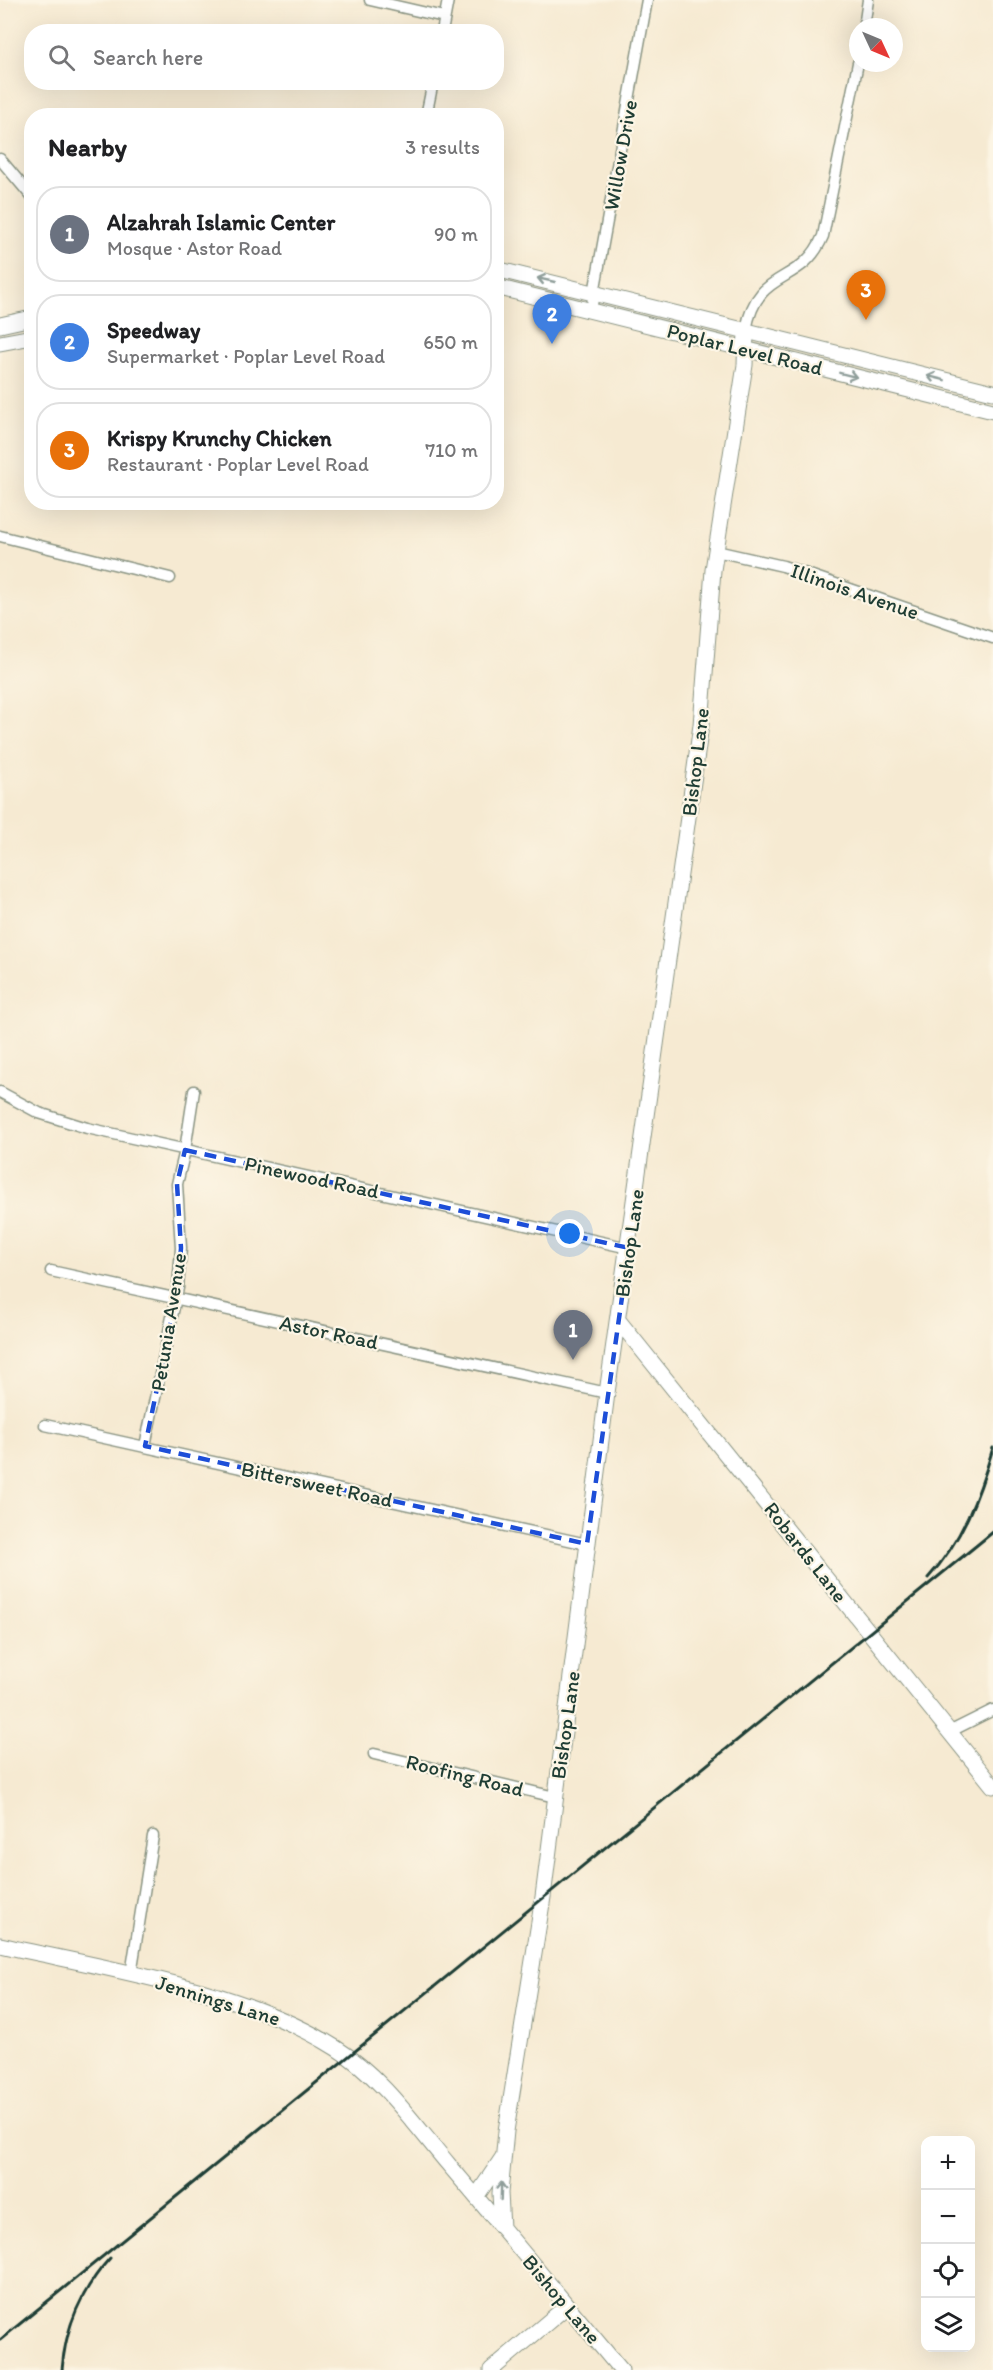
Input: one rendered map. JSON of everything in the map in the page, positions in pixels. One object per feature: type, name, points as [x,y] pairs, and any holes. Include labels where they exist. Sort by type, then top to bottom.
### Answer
[{"type":"street","points":[[370,0],[444,17]]},
{"type":"street","points":[[443,24],[448,0]]},
{"type":"street","name":"Willow Drive","points":[[591,310],[647,0]]},
{"type":"street","points":[[865,18],[868,0]]},
{"type":"street","points":[[746,330],[749,314],[758,295],[769,284],[806,264],[816,252],[823,236],[856,72]]},
{"type":"street","points":[[428,108],[431,90]]},
{"type":"street","points":[[0,159],[24,188]]},
{"type":"street","name":"Poplar Level Road","points":[[504,270],[993,392]]},
{"type":"street","name":"Poplar Level Road","points":[[504,289],[993,411]]},
{"type":"street","points":[[0,325],[24,320]]},
{"type":"street","name":"Bishop Lane","points":[[502,2228],[500,2193],[504,2155],[543,1898],[607,1393],[701,725],[716,551],[746,330]]},
{"type":"street","points":[[0,344],[24,339]]},
{"type":"street","points":[[0,536],[170,578]]},
{"type":"street","name":"Illinois Avenue","points":[[716,551],[783,566],[993,638]]},
{"type":"street","name":"Petunia Avenue","points":[[145,1446],[176,1298],[181,1248],[177,1184],[186,1150],[194,1091]]},
{"type":"street","name":"Pinewood Road","points":[[0,1092],[60,1120],[629,1248]]},
{"type":"street","name":"Astor Road","points":[[51,1271],[607,1393]]},
{"type":"street","name":"Robards Lane","points":[[618,1320],[993,1786]]},
{"type":"street","name":"Bittersweet Road","points":[[45,1425],[587,1544]]},
{"type":"street","points":[[949,1732],[993,1710]]},
{"type":"street","name":"Roofing Road","points":[[374,1754],[555,1797]]},
{"type":"street","points":[[131,1974],[153,1836]]},
{"type":"street","name":"Jennings Lane","points":[[0,1945],[131,1974],[248,2006],[287,2021],[349,2056],[388,2095],[476,2197]]},
{"type":"street","name":"Bishop Lane","points":[[504,2155],[476,2197],[621,2370]]},
{"type":"street","points":[[491,2370],[567,2306]]},
{"type":"highlighted area","points":[[185,1150],[629,1248],[587,1544],[145,1446],[178,1288],[181,1248],[177,1184]]},
{"type":"railway","points":[[928,1578],[951,1549],[960,1533],[982,1483],[993,1448]]},
{"type":"railway","points":[[0,2340],[993,1532]]},
{"type":"railway","points":[[62,2370],[71,2324],[83,2296],[110,2258]]},
{"type":"place","name":"Krispy Krunchy Chicken","points":[[866,320]]},
{"type":"place","name":"Speedway","points":[[552,344]]},
{"type":"place","name":"Alzahrah Islamic Center","points":[[573,1360]]}]
